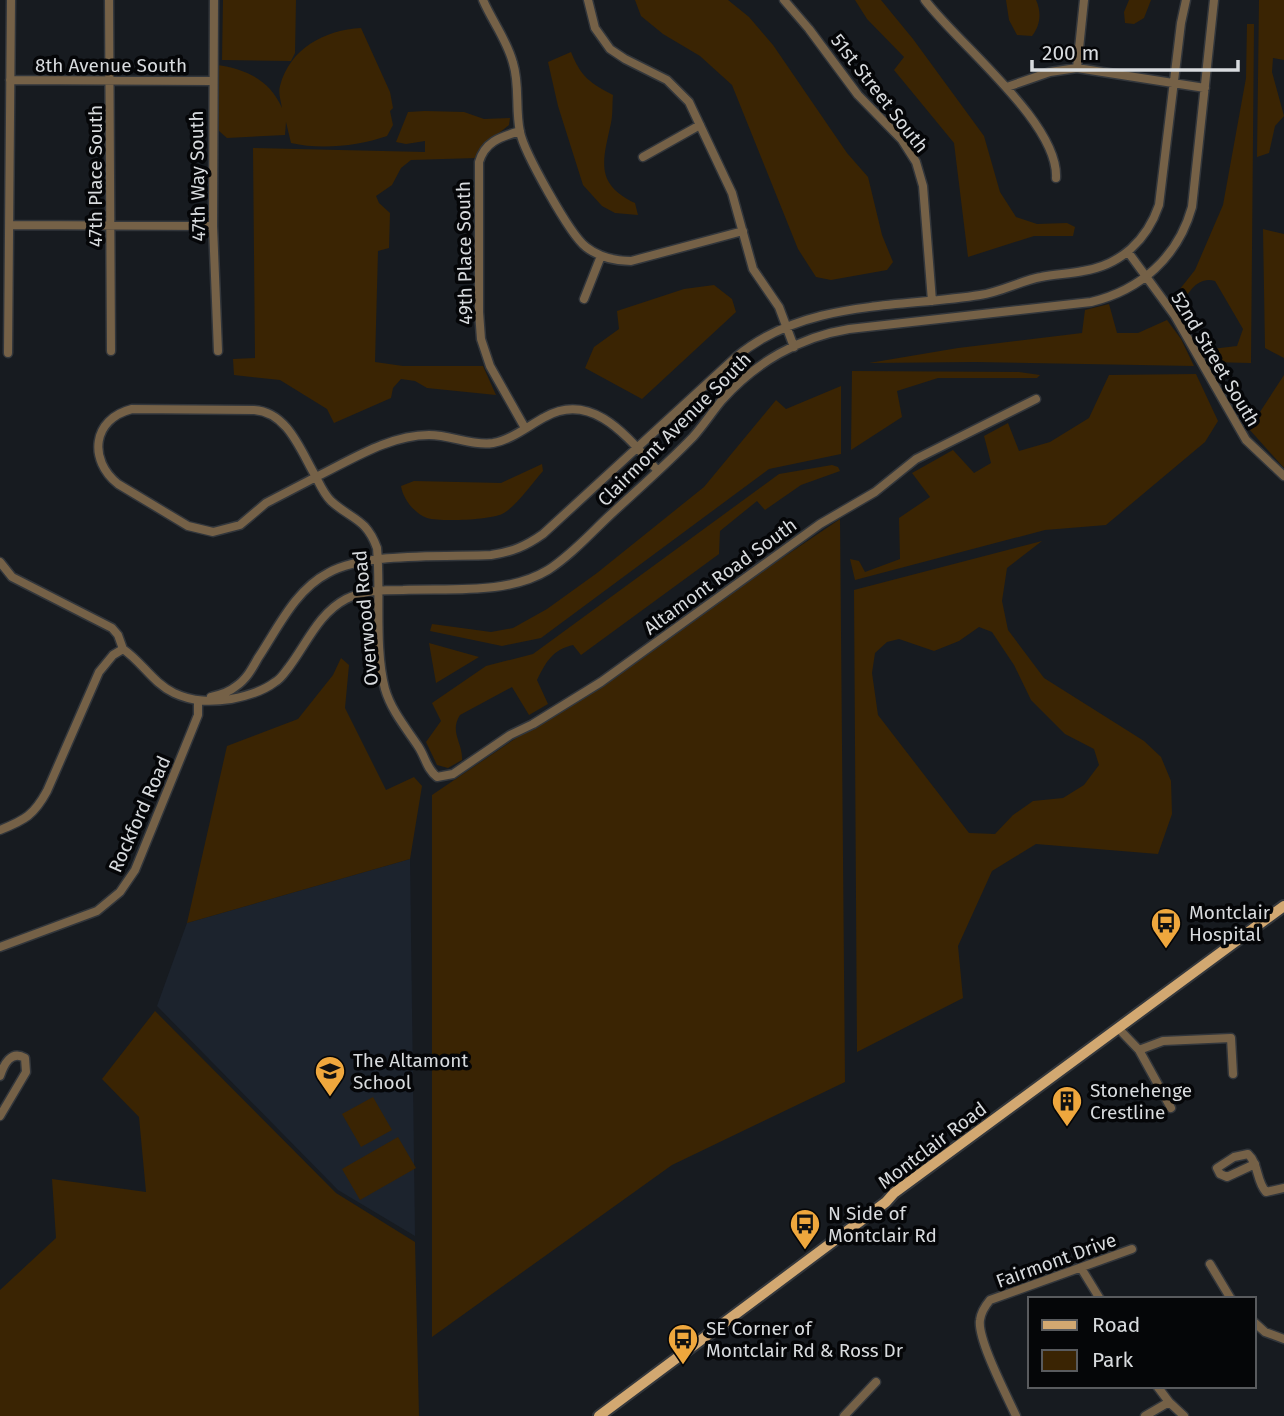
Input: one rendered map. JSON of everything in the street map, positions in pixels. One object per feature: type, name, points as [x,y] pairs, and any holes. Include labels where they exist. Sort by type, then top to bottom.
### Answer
[{"type":"main road","name":"Montclair Road","points":[[599,1416],[886,1202],[894,1193],[1284,906]]},
{"type":"street","points":[[8,353],[11,0]]},
{"type":"street","name":"47th Place South","points":[[110,0],[111,351]]},
{"type":"street","name":"47th Way South","points":[[214,0],[213,226],[218,351]]},
{"type":"street","points":[[483,0],[514,64],[518,84],[520,131],[527,150],[570,229],[580,242],[601,256],[616,260],[639,260],[743,231]]},
{"type":"street","points":[[588,0],[592,20],[604,42],[625,59],[661,75],[689,102],[732,193],[753,269],[775,300],[794,346]]},
{"type":"street","name":"51st Street South","points":[[784,0],[858,95],[902,140],[916,162],[923,186],[933,301]]},
{"type":"street","points":[[925,0],[952,33],[1007,87],[1050,146],[1055,158],[1056,178]]},
{"type":"street","points":[[1077,68],[1084,0]]},
{"type":"street","name":"Clairmont Avenue South","points":[[198,701],[227,692],[242,682],[296,599],[326,573],[343,566],[378,560],[491,555],[527,546],[743,351],[759,341],[838,310],[982,295],[1039,277],[1096,269],[1128,252],[1147,230],[1159,205],[1182,13],[1186,0]]},
{"type":"street","name":"Clairmont Avenue South","points":[[0,562],[12,577],[111,628],[118,635],[123,649],[136,658],[162,687],[198,701],[244,696],[278,681],[331,609],[350,597],[380,590],[496,586],[532,578],[565,557],[658,471],[694,436],[744,377],[765,361],[794,346],[839,331],[1091,302],[1121,292],[1147,277],[1169,255],[1181,237],[1195,196],[1214,0]]},
{"type":"street","points":[[1007,87],[1059,70],[1077,68],[1205,88]]},
{"type":"street","name":"8th Avenue South","points":[[10,80],[212,80]]},
{"type":"street","points":[[643,158],[700,125]]},
{"type":"street","name":"49th Place South","points":[[520,131],[490,143],[479,162],[479,312],[481,339],[490,366],[525,428]]},
{"type":"street","points":[[10,225],[213,226]]},
{"type":"street","name":"52nd Street South","points":[[1128,252],[1175,316],[1246,440],[1284,476]]},
{"type":"street","points":[[584,299],[601,256]]},
{"type":"street","name":"Altamont Road South","points":[[427,769],[437,777],[453,774],[510,735],[533,724],[601,681],[826,519],[875,492],[916,459],[1036,398]]},
{"type":"street","name":"Overwood Road","points":[[316,477],[266,503],[234,528],[220,532],[200,531],[113,481],[99,458],[99,440],[111,419],[132,409],[264,411],[274,415],[285,425],[316,477],[329,499],[371,532],[377,548],[381,667],[386,691],[399,719],[424,754],[427,769]]},
{"type":"street","points":[[316,477],[402,438],[438,435],[489,443],[506,439],[557,412],[570,409],[586,410],[608,419],[658,471]]},
{"type":"street","points":[[0,830],[25,820],[37,809],[99,672],[113,655],[123,649]]},
{"type":"street","name":"Rockford Road","points":[[0,947],[97,911],[120,892],[135,870],[198,715],[198,701]]},
{"type":"street","points":[[1118,1028],[1139,1050],[1171,1108]]},
{"type":"street","points":[[1139,1050],[1163,1041],[1231,1038],[1233,1074]]},
{"type":"street","points":[[0,1076],[6,1061],[12,1056],[20,1055],[25,1058],[26,1072],[0,1116]]},
{"type":"street","points":[[1255,1164],[1266,1192],[1284,1188]]},
{"type":"street","name":"Fairmont Drive","points":[[1016,1416],[988,1355],[979,1323],[984,1308],[990,1300],[1132,1249]]},
{"type":"street","points":[[1210,1264],[1230,1297]]},
{"type":"street","points":[[1081,1268],[1099,1297]]},
{"type":"street","points":[[1256,1324],[1265,1332],[1284,1339]]},
{"type":"street","points":[[844,1416],[876,1382]]},
{"type":"street","points":[[1158,1388],[1168,1402],[1184,1416]]},
{"type":"street","points":[[1144,1416],[1168,1402]]},
{"type":"shaded area","name":"The Altamont School","points":[[410,859],[415,1236],[338,1190],[157,1006],[187,923]]},
{"type":"green space","points":[[223,0],[296,0],[295,53],[291,61],[222,60]]},
{"type":"green space","points":[[635,0],[728,0],[749,17],[773,45],[847,153],[868,177],[882,235],[893,262],[887,270],[831,280],[816,277],[798,249],[732,85],[700,56],[663,34],[641,16]]},
{"type":"green space","points":[[855,0],[881,0],[913,39],[984,136],[1000,192],[1016,217],[1037,224],[1067,223],[1075,227],[1073,236],[1034,236],[968,257],[954,143],[894,70],[904,57],[867,19]]},
{"type":"green space","points":[[1006,0],[1036,0],[1039,19],[1032,36],[1017,35],[1009,20]]},
{"type":"green space","points":[[1129,0],[1151,0],[1144,18],[1134,24],[1125,23],[1124,12]]},
{"type":"green space","points":[[1259,0],[1284,0],[1284,60],[1273,58],[1272,72],[1284,116],[1275,126],[1269,153],[1257,157]]},
{"type":"green space","points":[[1247,24],[1254,24],[1251,363],[1208,362],[1203,350],[1237,346],[1243,329],[1215,281],[1198,283],[1180,305],[1172,299],[1195,270],[1223,205],[1246,78]]},
{"type":"green space","points":[[361,28],[390,92],[393,125],[387,136],[352,144],[315,146],[291,143],[286,122],[285,135],[227,138],[219,131],[217,65],[238,69],[264,83],[282,108],[280,86],[292,61],[301,51],[322,37]]},
{"type":"green space","points":[[571,52],[587,78],[613,95],[605,170],[613,188],[635,203],[638,215],[615,213],[602,206],[583,185],[558,106],[548,62]]},
{"type":"green space","points":[[408,112],[464,112],[484,119],[510,118],[509,125],[479,149],[476,158],[411,160],[401,168],[392,185],[376,196],[379,203],[390,213],[389,248],[378,251],[375,362],[403,366],[483,366],[496,395],[427,388],[415,381],[401,379],[393,388],[391,398],[334,423],[327,409],[280,380],[234,375],[233,359],[255,358],[253,148],[425,152],[425,141],[406,144],[396,142]]},
{"type":"green space","points":[[1263,229],[1284,234],[1284,358],[1265,348]]},
{"type":"green space","points":[[714,285],[732,299],[736,312],[642,399],[585,368],[594,347],[619,329],[617,311],[684,289]]},
{"type":"green space","points":[[1109,304],[1117,333],[1138,333],[1167,320],[1181,339],[1194,366],[869,363],[958,348],[1082,333],[1085,310]]},
{"type":"green space","points":[[852,371],[1019,372],[1040,375],[1037,378],[938,378],[897,391],[902,417],[851,450]]},
{"type":"green space","points":[[1196,374],[1218,421],[1205,442],[1106,525],[1045,530],[855,580],[850,559],[859,561],[865,572],[900,559],[899,518],[930,497],[912,473],[953,450],[974,473],[991,463],[984,436],[1008,423],[1019,451],[1050,442],[1089,418],[1109,375]]},
{"type":"green space","points":[[1284,375],[1284,468],[1249,429]]},
{"type":"green space","points":[[841,386],[841,454],[769,469],[541,638],[502,646],[430,631],[432,624],[491,632],[513,628],[547,609],[597,573],[704,487],[776,400],[786,409]]},
{"type":"green space","points":[[542,464],[543,471],[512,506],[502,514],[487,518],[427,518],[410,505],[401,486],[414,481],[501,483]]},
{"type":"green space","points":[[832,465],[840,471],[801,485],[765,510],[757,501],[720,531],[719,554],[581,655],[573,645],[555,654],[537,680],[548,704],[529,715],[512,687],[460,715],[456,732],[462,760],[448,768],[437,765],[426,742],[441,721],[432,703],[486,666],[533,654],[779,474]]},
{"type":"green space","points":[[840,519],[845,1082],[672,1165],[432,1337],[432,795]]},
{"type":"green space","points":[[1042,541],[1007,568],[1002,601],[1008,630],[1044,678],[1144,741],[1161,757],[1171,781],[1172,814],[1158,854],[1036,844],[992,871],[958,946],[963,998],[857,1052],[854,590]],"holes":[[[979,627],[992,632],[1014,665],[1031,700],[1065,734],[1094,749],[1099,765],[1084,785],[1063,798],[1033,801],[1013,815],[995,834],[969,833],[878,715],[872,673],[875,653],[887,642],[899,639],[934,651],[959,641]]]},
{"type":"green space","points":[[429,643],[479,657],[436,683]]},
{"type":"green space","points":[[341,658],[349,665],[345,708],[386,790],[414,777],[422,786],[410,859],[187,923],[227,746],[298,719],[333,675]]},
{"type":"green space","points":[[155,1011],[336,1193],[415,1242],[419,1416],[0,1416],[0,1290],[56,1238],[52,1179],[146,1192],[139,1117],[102,1079]]},
{"type":"green space","points":[[373,1097],[392,1130],[361,1147],[342,1114]]},
{"type":"green space","points":[[398,1137],[416,1168],[360,1200],[342,1169]]},
{"type":"place","name":"Montclair Hospital","points":[[1166,950]]},
{"type":"place","name":"The Altamont School","points":[[330,1098]]},
{"type":"place","name":"Stonehenge Crestline","points":[[1067,1128]]},
{"type":"place","name":"N Side of Montclair Rd","points":[[805,1251]]},
{"type":"place","name":"SE Corner of Montclair Rd & Ross Dr","points":[[683,1366]]}]
